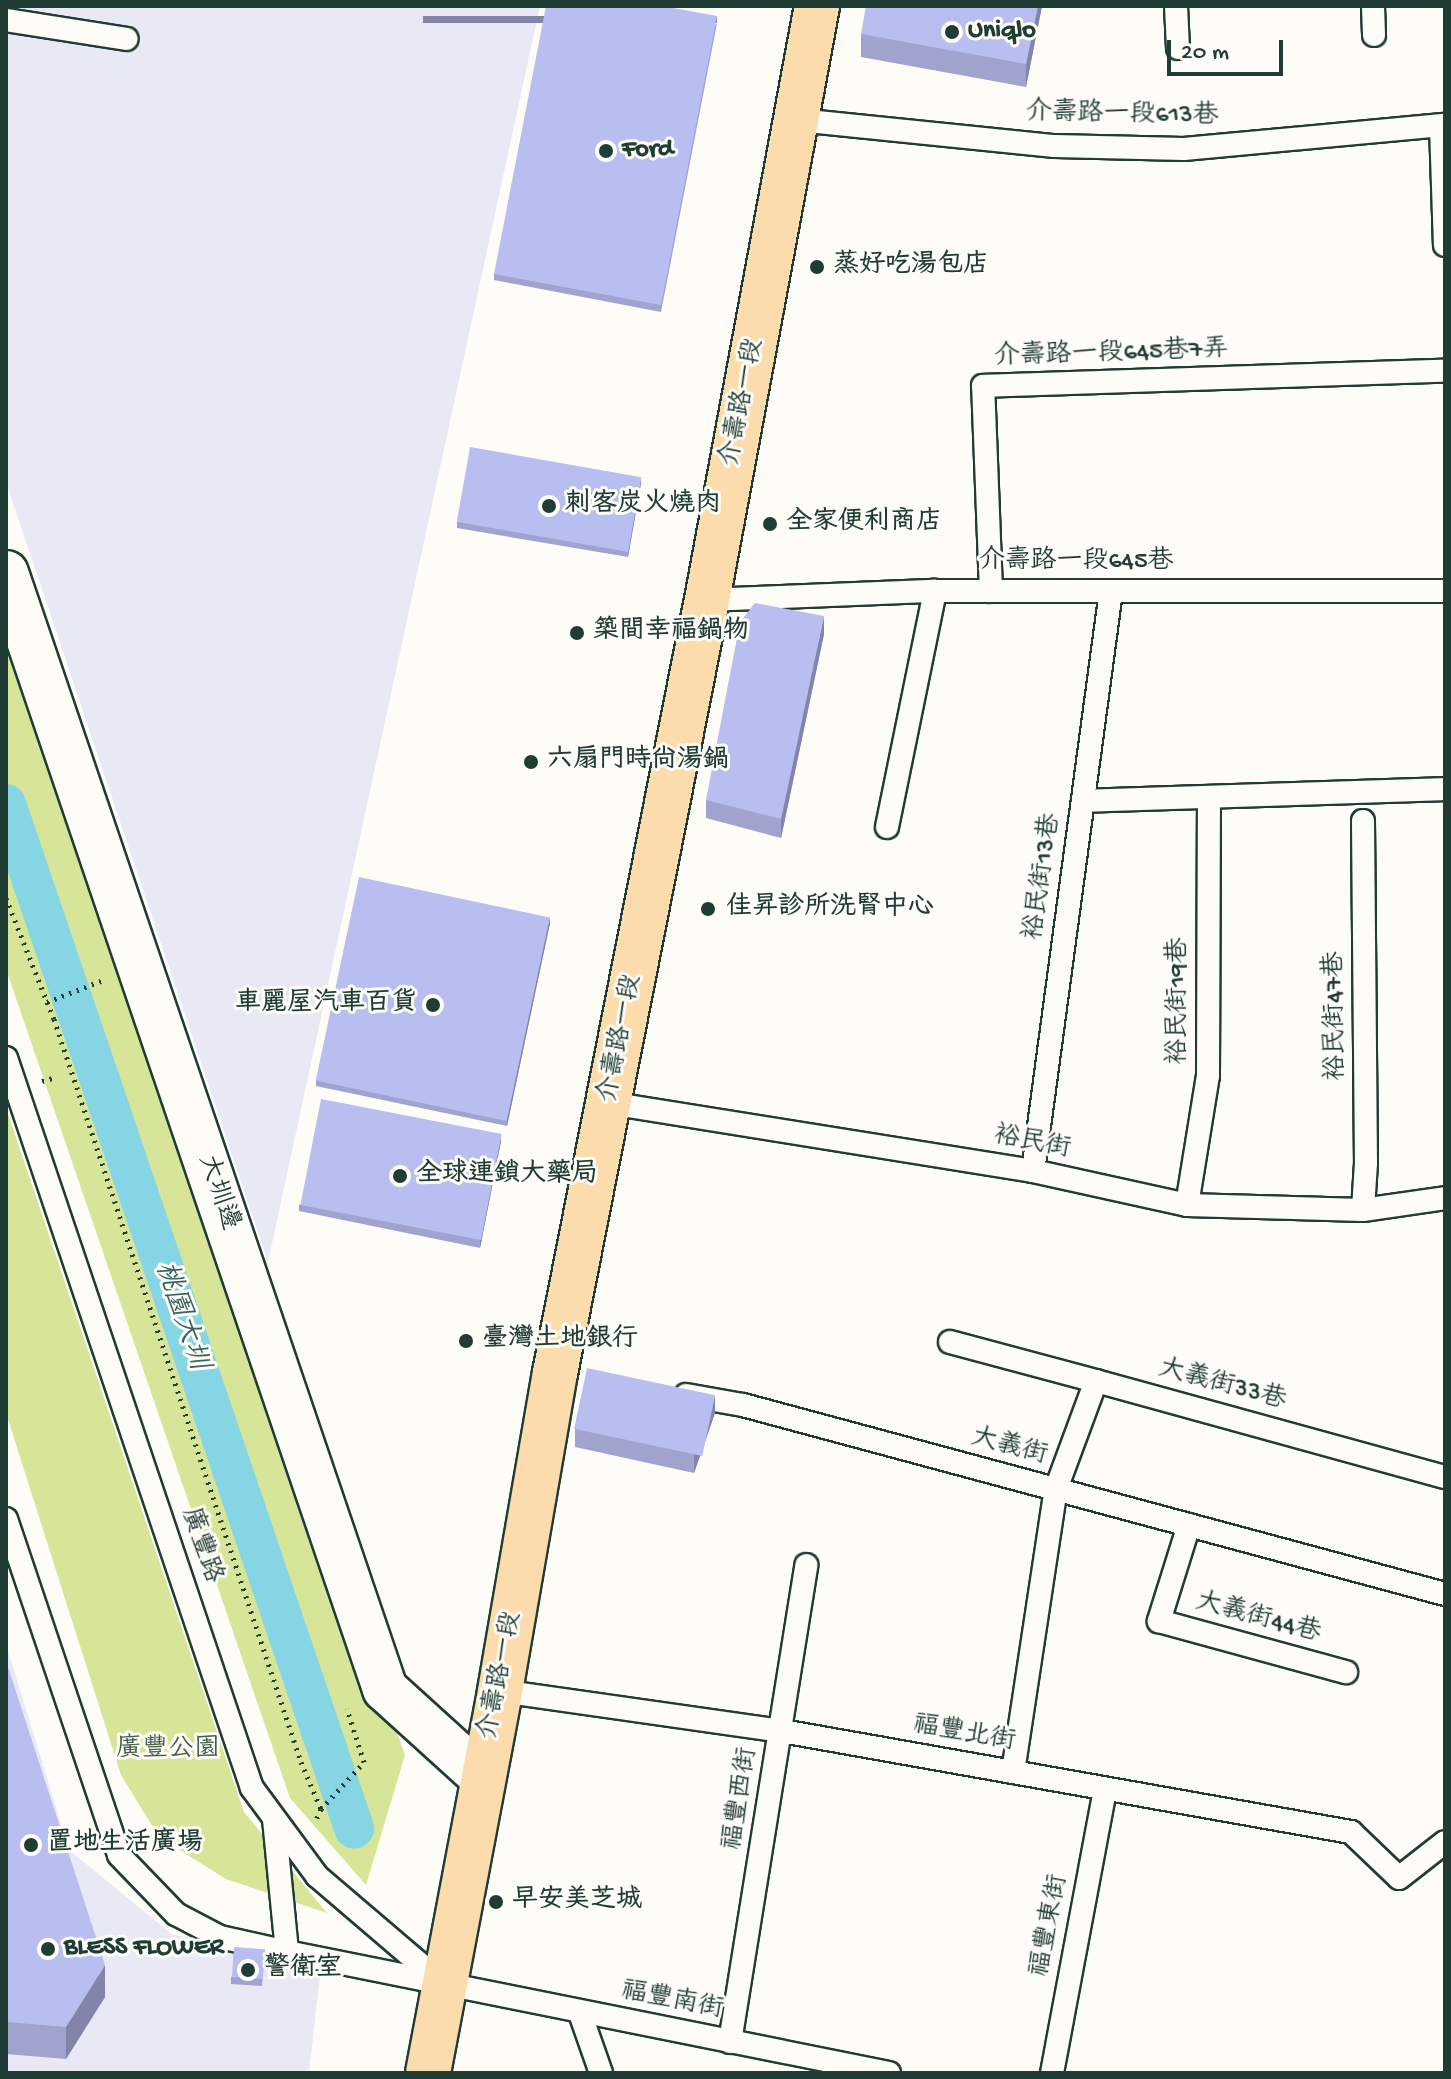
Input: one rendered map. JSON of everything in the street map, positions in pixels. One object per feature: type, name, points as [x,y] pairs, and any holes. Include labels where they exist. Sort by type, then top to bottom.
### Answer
[{"type":"main road","name":"介壽路一段","points":[[431,2071],[482,1777],[563,1374],[609,1103],[707,600],[817,6]]},
{"type":"street","name":"大圳邊","points":[[6,573],[385,1689],[482,1777]]},
{"type":"lane","points":[[1176,6],[1178,48]]},
{"type":"lane","points":[[1373,6],[1374,35]]},
{"type":"lane","points":[[6,20],[127,39]]},
{"type":"lane","name":"介壽路一段613巷","points":[[798,120],[1055,146],[1184,149],[1443,126]]},
{"type":"lane","points":[[1443,126],[1445,245]]},
{"type":"lane","name":"介壽路一段645巷7弄","points":[[991,591],[983,386],[1445,371]]},
{"type":"lane","points":[[887,827],[935,591]]},
{"type":"lane","name":"介壽路一段645巷","points":[[707,600],[935,591],[1445,591]]},
{"type":"lane","name":"裕民街13巷","points":[[1033,1171],[1111,591]]},
{"type":"lane","points":[[1083,801],[1445,789]]},
{"type":"lane","name":"裕民街19巷","points":[[1187,1205],[1208,1076],[1209,797]]},
{"type":"lane","name":"裕民街47巷","points":[[1363,821],[1366,1163],[1363,1210]]},
{"type":"lane","name":"廣豐路","points":[[6,1058],[252,1788],[317,1876],[445,1986]]},
{"type":"lane","name":"裕民街","points":[[609,1103],[1033,1171],[1187,1205],[1363,1210],[1445,1198]]},
{"type":"lane","name":"大義街33巷","points":[[950,1342],[1445,1477]]},
{"type":"lane","points":[[1013,1772],[1056,1489],[1096,1381]]},
{"type":"lane","name":"大義街","points":[[665,1392],[743,1405],[1445,1594]]},
{"type":"lane","name":"福豐南街","points":[[6,1519],[119,1855],[176,1914],[220,1937],[287,1952],[889,2073]]},
{"type":"lane","name":"大義街44巷","points":[[1189,1525],[1159,1621],[1346,1672]]},
{"type":"lane","name":"福豐西街","points":[[730,2042],[782,1731],[806,1565]]},
{"type":"lane","name":"福豐北街","points":[[500,1691],[782,1731],[1351,1832],[1399,1878],[1445,1842]]},
{"type":"lane","name":"福豐東街","points":[[1052,2073],[1105,1789]]},
{"type":"lane","points":[[273,1818],[287,1952]]},
{"type":"lane","points":[[580,2013],[601,2073]]},
{"type":"path","points":[[6,898],[49,1001],[301,1762],[322,1808]]},
{"type":"path","points":[[49,1001],[94,983]]},
{"type":"path","points":[[301,1855],[322,1808],[362,1765]]},
{"type":"shaded area","points":[[6,6],[540,6],[268,1262],[6,482]]},
{"type":"shaded area","name":"置地生活廣場","points":[[6,1644],[69,1850],[173,1935],[322,1957],[309,2073],[6,2073]]},
{"type":"green space","points":[[6,637],[405,1755],[366,1885],[290,1798],[6,969]]},
{"type":"green space","name":"廣豐公園","points":[[6,1108],[244,1812],[327,1913],[226,1879],[159,1837],[121,1775],[6,1413]]},
{"type":"building","name":"Ford","points":[[546,6],[662,6],[717,16],[661,305],[494,274]]},
{"type":"building","name":"Uniqlo","points":[[866,6],[1038,6],[1026,64],[861,34]]},
{"type":"building","name":"刺客炭火燒肉","points":[[470,447],[641,477],[628,552],[457,522]]},
{"type":"building","points":[[755,603],[824,616],[781,819],[706,800],[740,622]]},
{"type":"building","name":"車麗屋汽車百貨","points":[[359,877],[550,918],[506,1121],[316,1080]]},
{"type":"building","name":"全球連鎖大藥局","points":[[321,1099],[502,1134],[481,1240],[300,1205]]},
{"type":"building","points":[[587,1368],[715,1395],[702,1456],[574,1429]]},
{"type":"building","name":"置地生活廣場","points":[[6,1661],[105,1965],[66,2027],[6,2022]]},
{"type":"building","name":"警衛室","points":[[234,1947],[265,1949],[263,1979],[232,1977]]},
{"type":"waterway","name":"桃園大圳","points":[[6,804],[354,1828]]},
{"type":"place","name":"Uniqlo","points":[[952,32]]},
{"type":"place","name":"Ford","points":[[606,151]]},
{"type":"place","name":"蒸好吃湯包店","points":[[817,267]]},
{"type":"place","name":"刺客炭火燒肉","points":[[549,506]]},
{"type":"place","name":"全家便利商店","points":[[770,524]]},
{"type":"place","name":"築間幸福鍋物","points":[[577,633]]},
{"type":"place","name":"六扇門時尚湯鍋","points":[[531,762]]},
{"type":"place","name":"佳昇診所洗腎中心","points":[[708,909]]},
{"type":"place","name":"車麗屋汽車百貨","points":[[433,1005]]},
{"type":"place","name":"全球連鎖大藥局","points":[[400,1176]]},
{"type":"place","name":"臺灣土地銀行","points":[[466,1341]]},
{"type":"place","name":"置地生活廣場","points":[[31,1845]]},
{"type":"place","name":"早安美芝城","points":[[496,1902]]},
{"type":"place","name":"BLESS FLOWER","points":[[48,1949]]},
{"type":"place","name":"警衛室","points":[[248,1970]]}]
